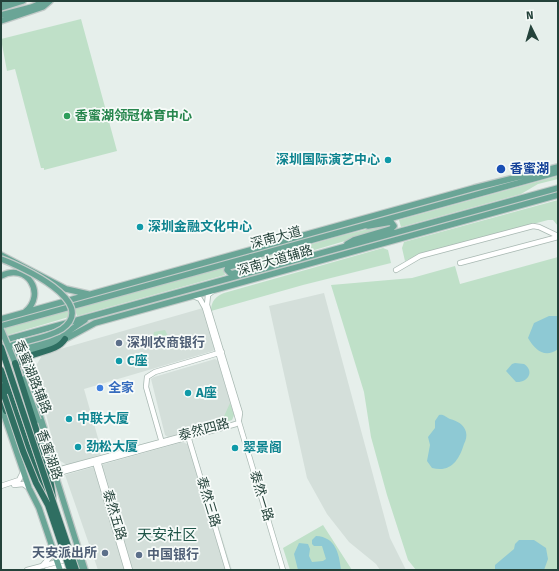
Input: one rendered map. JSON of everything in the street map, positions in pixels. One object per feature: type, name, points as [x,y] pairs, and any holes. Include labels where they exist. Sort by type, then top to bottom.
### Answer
[{"type":"highway","points":[[37,432],[20,389],[16,376],[16,368],[22,359],[35,353],[57,347],[65,339]]},
{"type":"highway","name":"香蜜湖路","points":[[1,347],[51,504],[70,570]]},
{"type":"highway","points":[[15,363],[49,472],[51,504]]},
{"type":"highway","name":"香蜜湖路","points":[[1,370],[76,570]]},
{"type":"highway","points":[[1,386],[18,438],[36,483],[51,504]]},
{"type":"main road","points":[[1,3],[9,1]]},
{"type":"main road","points":[[1,8],[23,1]]},
{"type":"main road","points":[[1,15],[32,7],[45,1]]},
{"type":"main road","points":[[1,22],[43,7],[50,1]]},
{"type":"main road","name":"深南大道","points":[[1,326],[213,266],[497,189],[539,177],[557,169]]},
{"type":"main road","name":"深南大道辅路","points":[[1,319],[474,188],[557,169]]},
{"type":"main road","points":[[474,188],[497,189]]},
{"type":"main road","name":"深南大道","points":[[1,341],[558,188]]},
{"type":"main road","name":"深南大道辅路","points":[[1,358],[65,339],[95,323],[558,195]]},
{"type":"main road","points":[[347,230],[365,218]]},
{"type":"main road","points":[[342,247],[354,240],[392,229],[394,226],[390,222],[376,226],[356,227]]},
{"type":"main road","points":[[407,236],[423,225]]},
{"type":"main road","points":[[342,247],[371,246]]},
{"type":"main road","points":[[1,255],[53,282],[79,293],[98,292]]},
{"type":"main road","points":[[254,255],[242,263],[228,268],[227,272],[230,274],[247,270],[262,269]]},
{"type":"main road","points":[[1,259],[57,289],[68,300],[71,308],[71,316],[62,328],[46,335],[1,347]]},
{"type":"main road","points":[[253,279],[278,265]]},
{"type":"main road","points":[[176,271],[213,266]]},
{"type":"main road","points":[[1,276],[8,273],[18,273],[29,279],[34,294],[31,306],[20,314]]},
{"type":"main road","points":[[51,340],[68,333],[86,320],[96,315]]},
{"type":"main road","name":"香蜜湖路辅路","points":[[1,329],[47,444],[64,504],[86,570]]},
{"type":"main road","points":[[1,353],[77,332]]},
{"type":"main road","points":[[35,353],[28,358],[25,369],[43,423],[47,444]]},
{"type":"main road","points":[[1,406],[23,470],[40,508],[59,566]]},
{"type":"main road","points":[[1,416],[17,454]]},
{"type":"main road","points":[[40,508],[57,524],[69,555],[76,556],[81,554],[89,570]]},
{"type":"main road","points":[[77,562],[80,570]]},
{"type":"street","points":[[396,270],[420,256],[533,226],[539,227],[558,237]]},
{"type":"street","points":[[460,263],[558,237]]},
{"type":"street","name":"泰然一路","points":[[215,290],[208,296],[207,302],[220,354]]},
{"type":"street","name":"泰然一路","points":[[193,296],[198,297],[202,302],[240,413],[239,422],[283,570]]},
{"type":"street","points":[[164,443],[148,383],[149,378],[155,374],[220,354]]},
{"type":"street","name":"泰然四路","points":[[55,471],[62,472],[96,461],[239,422]]},
{"type":"street","name":"泰然三路","points":[[187,436],[227,570]]},
{"type":"street","name":"泰然五路","points":[[96,461],[127,570]]},
{"type":"street","name":"泰然五路","points":[[96,461],[130,570]]},
{"type":"street","points":[[1,486],[21,480],[23,470]]},
{"type":"street","points":[[1,489],[19,484],[30,488]]},
{"type":"street","points":[[42,566],[50,557],[52,546]]},
{"type":"street","points":[[47,570],[59,566],[70,558],[77,562],[81,554]]},
{"type":"street","points":[[27,570],[42,566],[59,566]]},
{"type":"shaded area","points":[[324,293],[390,538],[406,570],[380,570],[376,564],[349,542],[327,514],[307,478],[269,306]]},
{"type":"shaded area","points":[[203,308],[215,348],[213,351],[84,389],[102,452],[100,455],[67,465],[57,459],[46,414],[37,389],[37,364],[43,354]]},
{"type":"shaded area","points":[[215,359],[218,361],[234,415],[232,420],[168,437],[165,435],[151,379]]},
{"type":"shaded area","points":[[183,442],[187,444],[193,443],[232,570],[98,570],[65,475]]},
{"type":"green space","name":"香蜜湖领冠体育中心","points":[[81,19],[117,151],[44,170],[44,168],[41,168],[15,69],[7,71],[1,39]]},
{"type":"green space","points":[[558,176],[558,179],[538,184],[521,194],[401,227],[399,220]]},
{"type":"green space","points":[[558,200],[558,226],[553,220],[548,220],[418,255],[405,261],[402,248],[404,242]]},
{"type":"green space","points":[[388,224],[390,225],[389,228],[267,264],[230,270],[231,267]]},
{"type":"green space","points":[[383,248],[388,250],[391,263],[303,285],[211,311],[214,299],[224,293]]},
{"type":"green space","points":[[558,257],[558,570],[416,570],[408,560],[387,495],[371,437],[364,392],[331,285],[412,278],[455,266],[460,284]]},
{"type":"green space","points":[[223,268],[225,275],[77,316],[75,309]]},
{"type":"green space","points":[[70,310],[72,316],[1,337],[1,328]]},
{"type":"green space","points":[[165,330],[170,340],[166,342],[164,348],[152,339],[154,332]]},
{"type":"green space","points":[[230,403],[234,415],[232,420],[221,423]]},
{"type":"green space","points":[[323,525],[352,570],[290,570],[283,548]]},
{"type":"water","points":[[549,316],[558,316],[558,349],[553,352],[545,353],[537,349],[528,338],[534,323]]},
{"type":"water","points":[[512,364],[524,364],[529,370],[529,376],[524,381],[516,382],[506,371]]},
{"type":"water","points":[[439,415],[443,415],[460,423],[466,432],[466,440],[460,455],[453,464],[444,469],[432,468],[427,461],[430,445],[428,437],[435,428],[435,421]]},
{"type":"water","points":[[316,536],[328,539],[335,547],[341,570],[298,570],[294,554],[299,543],[308,544],[310,549],[309,556],[312,562],[323,561],[326,559],[322,546],[314,546],[312,544],[312,540]]},
{"type":"water","points":[[519,540],[534,540],[546,548],[548,559],[544,570],[495,570],[495,565],[514,549],[515,544]]},
{"type":"place","name":"香蜜湖领冠体育中心","points":[[67,116]]},
{"type":"place","name":"深圳国际演艺中心","points":[[388,160]]},
{"type":"place","name":"香蜜湖","points":[[501,169]]},
{"type":"place","name":"深圳金融文化中心","points":[[140,227]]},
{"type":"place","name":"深圳农商银行","points":[[119,343]]},
{"type":"place","name":"C座","points":[[119,361]]},
{"type":"place","name":"全家","points":[[100,388]]},
{"type":"place","name":"A座","points":[[188,393]]},
{"type":"place","name":"中联大厦","points":[[69,419]]},
{"type":"place","name":"劲松大厦","points":[[78,447]]},
{"type":"place","name":"翠景阁","points":[[235,448]]},
{"type":"place","name":"天安派出所","points":[[105,553]]},
{"type":"place","name":"中国银行","points":[[139,555]]},
{"type":"district","name":"天安社区","points":[[167,536]]}]
